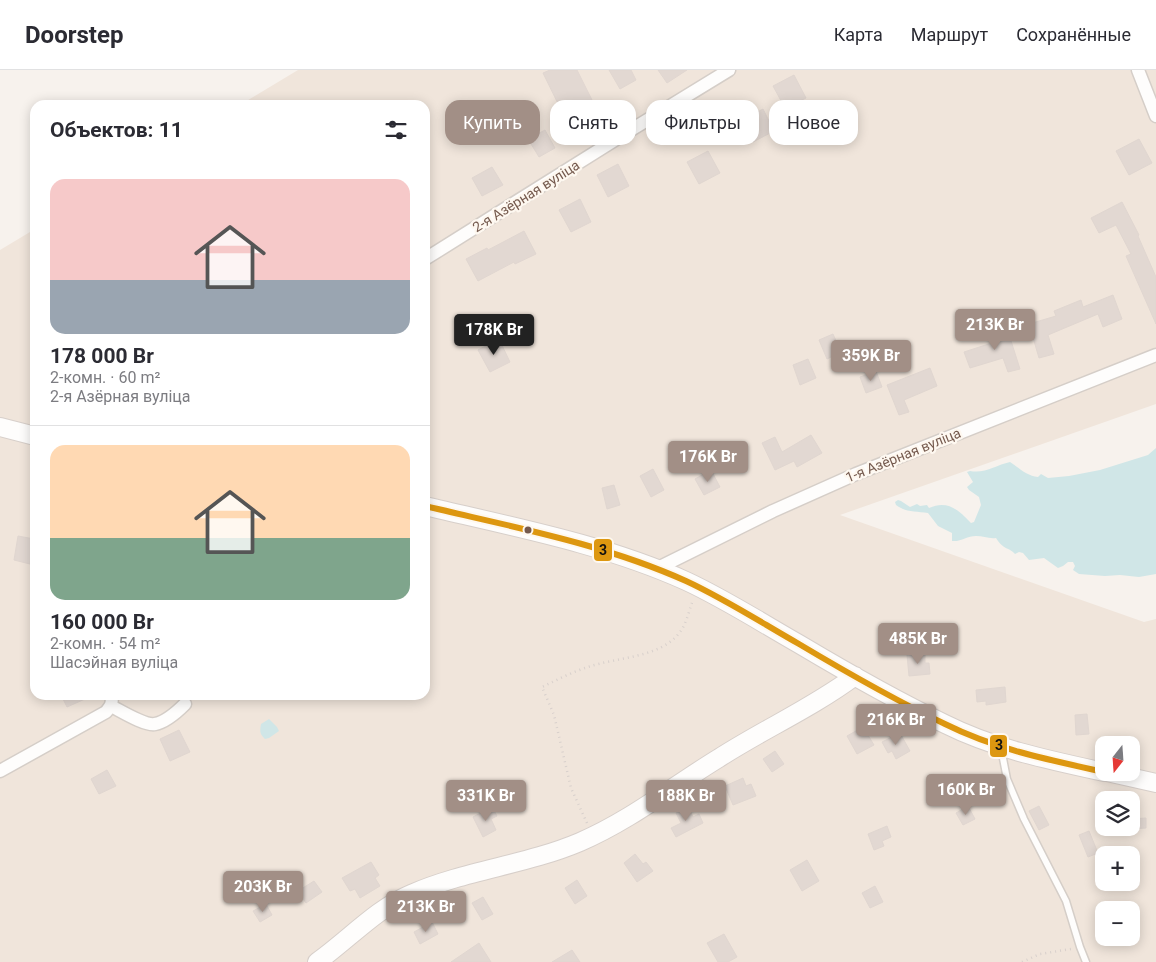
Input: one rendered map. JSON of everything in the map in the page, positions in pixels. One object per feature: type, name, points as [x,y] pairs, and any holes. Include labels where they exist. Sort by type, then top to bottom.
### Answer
[{"type":"main road","points":[[0,427],[30,435]]},
{"type":"main road","points":[[430,507],[559,538],[610,552],[656,569],[699,587],[855,676],[946,725],[1001,747],[1095,769]]},
{"type":"main road","points":[[316,962],[360,927],[409,894],[443,881],[547,855],[593,836],[626,819],[719,757],[830,695],[855,676]]},
{"type":"main road","points":[[1140,779],[1156,783]]},
{"type":"street","name":"2-я Азёрная вуліца","points":[[430,256],[729,70]]},
{"type":"street","points":[[1138,70],[1156,116]]},
{"type":"street","name":"1-я Азёрная вуліца","points":[[656,569],[773,511],[856,474],[1156,355]]},
{"type":"street","points":[[0,771],[106,712],[111,700],[148,724],[156,724],[175,714],[185,704]]},
{"type":"lane","points":[[1001,747],[1007,779],[1024,819],[1066,901],[1086,962]]},
{"type":"path","points":[[593,836],[571,788],[554,715],[542,687],[608,660],[640,655],[660,649],[680,633],[699,587]]},
{"type":"path","points":[[1022,962],[1040,954],[1080,947]]},
{"type":"shaded area","points":[[298,70],[1156,70],[1156,404],[840,515],[1144,622],[1156,619],[1156,962],[0,962],[0,250],[30,232],[30,700],[430,700],[430,100],[248,100]]},
{"type":"shaded area","points":[[1156,448],[1156,574],[1139,577],[1079,574],[1073,570],[1075,566],[1073,562],[1068,562],[1058,568],[1044,558],[1029,560],[1023,553],[1015,554],[996,538],[976,536],[952,541],[952,533],[938,526],[928,513],[904,509],[896,505],[895,502],[901,501],[910,507],[917,504],[920,506],[927,505],[929,508],[941,505],[952,507],[971,523],[974,522],[981,505],[979,497],[967,487],[973,482],[967,472],[986,470],[1010,462],[1030,475],[1038,477],[1041,474],[1048,478],[1069,476],[1100,470],[1148,455]]},
{"type":"shaded area","points":[[269,719],[279,731],[265,739],[261,734],[261,724]]},
{"type":"building","points":[[550,70],[577,70],[592,100],[556,100],[543,73]]},
{"type":"building","points":[[609,70],[631,70],[636,80],[620,89]]},
{"type":"building","points":[[658,70],[687,70],[667,83]]},
{"type":"building","points":[[794,75],[806,98],[802,100],[781,100],[773,86]]},
{"type":"building","points":[[763,109],[769,121],[769,134],[759,139],[759,111]]},
{"type":"building","points":[[545,130],[550,139],[550,145],[553,145],[555,148],[539,157],[532,145],[540,145],[540,133]]},
{"type":"building","points":[[1139,139],[1152,163],[1129,175],[1116,151]]},
{"type":"building","points":[[708,151],[720,173],[699,184],[687,162]]},
{"type":"building","points":[[618,164],[629,186],[608,197],[597,175]]},
{"type":"building","points":[[492,167],[503,185],[482,196],[472,178]]},
{"type":"building","points":[[580,199],[591,222],[571,232],[559,210]]},
{"type":"building","points":[[1122,202],[1139,235],[1156,277],[1156,324],[1126,256],[1131,254],[1116,225],[1099,233],[1091,218]]},
{"type":"building","points":[[524,231],[536,254],[515,264],[514,262],[478,281],[466,259]]},
{"type":"building","points":[[1113,295],[1122,319],[1103,327],[1098,314],[1048,335],[1054,354],[1039,358],[1029,324],[1056,316],[1054,311],[1081,300],[1083,307]]},
{"type":"building","points":[[1005,322],[1020,369],[1008,372],[1003,358],[970,368],[964,352],[998,341],[993,325]]},
{"type":"building","points":[[833,334],[841,352],[827,359],[819,340]]},
{"type":"building","points":[[499,339],[510,362],[490,372],[478,350]]},
{"type":"building","points":[[808,359],[816,378],[800,385],[793,365]]},
{"type":"building","points":[[930,368],[937,386],[904,400],[909,412],[899,415],[887,385]]},
{"type":"building","points":[[876,371],[882,387],[866,393],[860,377]]},
{"type":"building","points":[[811,435],[822,453],[797,467],[794,461],[775,470],[762,443],[775,437],[782,452]]},
{"type":"building","points":[[653,469],[664,490],[651,497],[640,476]]},
{"type":"building","points":[[711,470],[720,487],[704,495],[695,479]]},
{"type":"building","points":[[614,485],[620,505],[607,509],[602,488]]},
{"type":"building","points":[[18,536],[30,538],[30,564],[14,560]]},
{"type":"building","points":[[925,654],[925,663],[929,663],[930,674],[909,676],[907,655]]},
{"type":"building","points":[[1005,687],[1006,702],[986,705],[986,701],[977,702],[976,690]]},
{"type":"building","points":[[64,700],[83,700],[67,707]]},
{"type":"building","points":[[1087,714],[1089,734],[1076,735],[1075,715]]},
{"type":"building","points":[[863,727],[874,745],[857,754],[847,736]]},
{"type":"building","points":[[179,730],[190,752],[170,761],[160,739]]},
{"type":"building","points":[[900,733],[910,751],[896,759],[892,751],[888,753],[882,742]]},
{"type":"building","points":[[775,751],[784,764],[772,772],[763,759]]},
{"type":"building","points":[[107,770],[116,786],[99,794],[91,779]]},
{"type":"building","points":[[743,778],[746,786],[751,784],[756,796],[733,805],[725,786]]},
{"type":"building","points":[[968,806],[975,819],[963,825],[956,813]]},
{"type":"building","points":[[1039,806],[1049,825],[1039,830],[1029,811]]},
{"type":"building","points":[[492,807],[497,816],[491,819],[496,830],[483,837],[473,817]]},
{"type":"building","points":[[688,807],[693,817],[699,814],[703,823],[676,837],[671,828],[681,823],[676,813]]},
{"type":"building","points":[[1140,818],[1146,818],[1146,828],[1140,828]]},
{"type":"building","points":[[887,826],[891,837],[882,841],[884,846],[874,850],[868,834]]},
{"type":"building","points":[[1089,831],[1095,846],[1095,854],[1088,857],[1079,835]]},
{"type":"building","points":[[635,854],[643,864],[646,862],[653,871],[637,882],[624,863]]},
{"type":"building","points":[[807,860],[819,881],[802,891],[790,870]]},
{"type":"building","points":[[371,862],[379,875],[375,878],[380,886],[360,898],[355,889],[350,891],[342,878]]},
{"type":"building","points":[[577,880],[587,896],[575,904],[565,888]]},
{"type":"building","points":[[314,881],[322,892],[306,903],[298,891]]},
{"type":"building","points":[[875,886],[883,902],[870,908],[862,893]]},
{"type":"building","points":[[483,897],[493,914],[482,920],[472,903]]},
{"type":"building","points":[[266,904],[272,915],[260,922],[253,911]]},
{"type":"building","points":[[432,922],[438,934],[420,944],[414,932]]},
{"type":"building","points":[[724,934],[737,957],[728,962],[718,962],[707,943]]},
{"type":"building","points":[[479,943],[491,962],[451,962]]},
{"type":"building","points":[[572,950],[580,962],[552,962]]},
{"type":"transit line","name":"3","points":[[430,507],[525,529],[591,547],[655,568],[715,595],[871,686],[964,733],[1023,753],[1095,770]]}]
